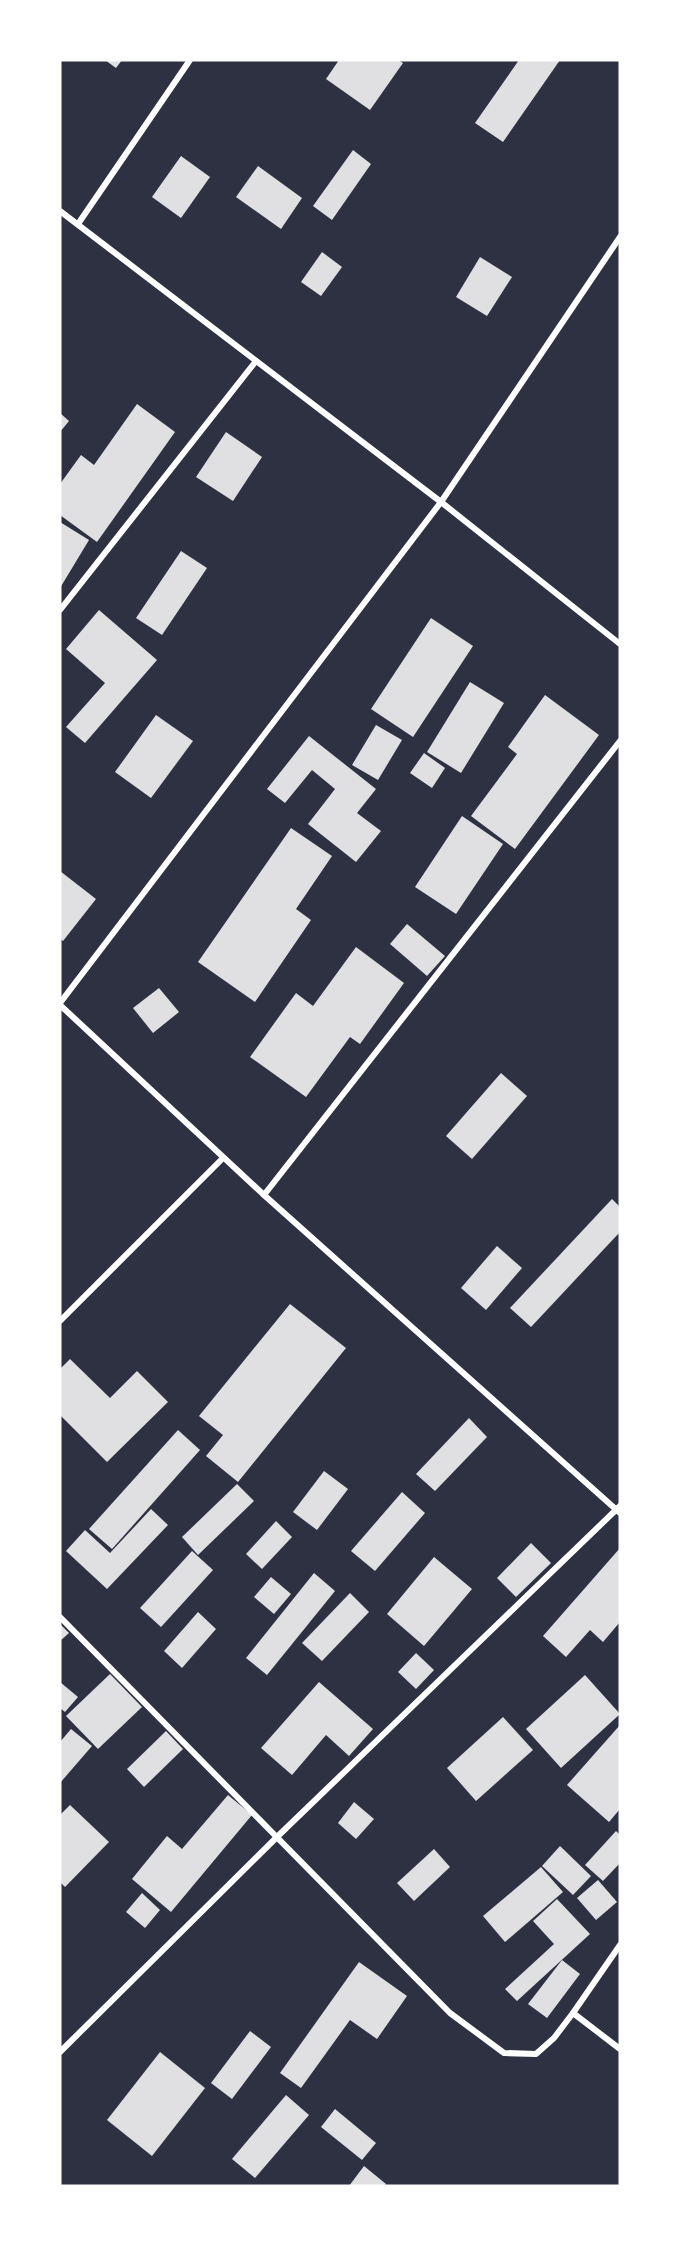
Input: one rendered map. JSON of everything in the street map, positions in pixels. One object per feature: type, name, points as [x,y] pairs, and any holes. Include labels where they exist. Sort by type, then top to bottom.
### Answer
[{"type":"street","points":[[78,224],[190,60]]},
{"type":"street","points":[[60,211],[441,502],[620,644]]},
{"type":"street","points":[[60,2052],[278,1836],[619,1510],[223,1158],[60,1004],[441,502],[620,237]]},
{"type":"street","points":[[60,610],[256,361]]},
{"type":"street","points":[[264,1195],[620,741]]},
{"type":"street","points":[[60,1321],[223,1158]]},
{"type":"street","points":[[60,1617],[450,2013],[504,2053],[536,2054],[554,2038],[620,1945]]},
{"type":"street","points":[[573,2013],[620,2049]]},
{"type":"building","points":[[105,60],[122,60],[116,68]]},
{"type":"building","points":[[339,60],[398,60],[403,63],[370,110],[326,79]]},
{"type":"building","points":[[519,60],[560,60],[503,142],[475,123]]},
{"type":"building","points":[[353,150],[371,164],[332,220],[313,206]]},
{"type":"building","points":[[181,156],[210,177],[181,218],[152,197]]},
{"type":"building","points":[[258,166],[302,198],[281,229],[236,197]]},
{"type":"building","points":[[322,252],[342,267],[321,296],[301,282]]},
{"type":"building","points":[[480,257],[512,277],[487,316],[456,297]]},
{"type":"building","points":[[137,404],[175,432],[97,542],[60,515],[60,484],[81,455],[94,465]]},
{"type":"building","points":[[60,413],[69,421],[60,432]]},
{"type":"building","points":[[226,432],[262,457],[233,501],[196,477]]},
{"type":"building","points":[[60,522],[89,540],[60,588]]},
{"type":"building","points":[[181,551],[207,568],[162,635],[136,618]]},
{"type":"building","points":[[99,610],[157,660],[85,743],[66,727],[105,683],[66,649]]},
{"type":"building","points":[[431,618],[473,646],[413,737],[371,709]]},
{"type":"building","points":[[470,682],[504,703],[461,773],[427,752]]},
{"type":"building","points":[[545,695],[599,735],[515,849],[471,816],[517,754],[508,747]]},
{"type":"building","points":[[156,715],[193,741],[151,798],[115,772]]},
{"type":"building","points":[[376,725],[402,740],[378,780],[352,765]]},
{"type":"building","points":[[309,736],[376,789],[357,813],[381,831],[356,862],[308,824],[335,789],[312,770],[285,803],[267,789]]},
{"type":"building","points":[[424,753],[445,768],[432,788],[410,773]]},
{"type":"building","points":[[462,816],[503,844],[456,914],[415,887]]},
{"type":"building","points":[[291,828],[332,856],[296,909],[311,920],[255,1002],[198,962]]},
{"type":"building","points":[[60,871],[96,899],[63,941],[60,939]]},
{"type":"building","points":[[407,924],[445,956],[427,976],[390,944]]},
{"type":"building","points":[[356,947],[404,983],[360,1044],[350,1037],[306,1097],[250,1057],[296,993],[313,1006]]},
{"type":"building","points":[[159,988],[179,1012],[153,1033],[133,1008]]},
{"type":"building","points":[[501,1073],[527,1096],[472,1159],[446,1136]]},
{"type":"building","points":[[612,1199],[620,1207],[620,1232],[531,1327],[510,1308]]},
{"type":"building","points":[[497,1246],[522,1268],[486,1310],[461,1288]]},
{"type":"building","points":[[290,1304],[346,1348],[238,1482],[206,1456],[223,1435],[199,1416]]},
{"type":"building","points":[[70,1359],[110,1398],[137,1371],[168,1402],[107,1462],[60,1415],[60,1369]]},
{"type":"building","points":[[469,1418],[487,1437],[435,1491],[416,1474]]},
{"type":"building","points":[[178,1430],[200,1450],[112,1549],[89,1529]]},
{"type":"building","points":[[324,1471],[348,1489],[317,1530],[293,1512]]},
{"type":"building","points":[[237,1484],[254,1501],[198,1555],[182,1537]]},
{"type":"building","points":[[402,1492],[425,1513],[375,1571],[351,1551]]},
{"type":"building","points":[[151,1509],[168,1525],[107,1589],[66,1551],[85,1530],[110,1553]]},
{"type":"building","points":[[276,1521],[292,1537],[262,1569],[246,1554]]},
{"type":"building","points":[[531,1543],[551,1563],[516,1597],[497,1578]]},
{"type":"building","points":[[620,1548],[620,1622],[603,1642],[590,1630],[566,1657],[543,1636]]},
{"type":"building","points":[[192,1551],[213,1570],[161,1627],[140,1608]]},
{"type":"building","points":[[434,1557],[472,1589],[424,1646],[387,1614]]},
{"type":"building","points":[[314,1573],[335,1591],[267,1675],[246,1658]]},
{"type":"building","points":[[271,1577],[291,1594],[274,1614],[254,1597]]},
{"type":"building","points":[[350,1593],[369,1612],[322,1661],[302,1643]]},
{"type":"building","points":[[198,1612],[216,1629],[182,1668],[164,1651]]},
{"type":"building","points":[[60,1624],[69,1633],[60,1641]]},
{"type":"building","points":[[416,1653],[434,1670],[416,1689],[398,1672]]},
{"type":"building","points":[[110,1674],[142,1707],[98,1749],[66,1716]]},
{"type":"building","points":[[585,1675],[620,1714],[561,1768],[526,1729]]},
{"type":"building","points":[[60,1682],[78,1697],[65,1712],[60,1708]]},
{"type":"building","points":[[319,1682],[373,1729],[349,1756],[326,1735],[292,1775],[261,1748]]},
{"type":"building","points":[[503,1717],[533,1750],[476,1801],[447,1768]]},
{"type":"building","points":[[620,1725],[620,1809],[609,1822],[567,1785]]},
{"type":"building","points":[[71,1729],[92,1746],[60,1783],[60,1742]]},
{"type":"building","points":[[166,1731],[183,1749],[144,1787],[127,1769]]},
{"type":"building","points":[[228,1795],[252,1815],[171,1912],[132,1879],[167,1836],[182,1849]]},
{"type":"building","points":[[354,1802],[374,1819],[356,1839],[338,1823]]},
{"type":"building","points":[[70,1805],[109,1842],[65,1887],[60,1882],[60,1815]]},
{"type":"building","points":[[616,1831],[620,1835],[620,1863],[603,1881],[585,1865]]},
{"type":"building","points":[[560,1846],[591,1876],[573,1895],[542,1866]]},
{"type":"building","points":[[434,1849],[450,1867],[414,1901],[397,1883]]},
{"type":"building","points":[[541,1867],[563,1892],[505,1942],[483,1916]]},
{"type":"building","points":[[598,1880],[617,1902],[596,1920],[577,1898]]},
{"type":"building","points":[[142,1893],[160,1910],[145,1928],[126,1912]]},
{"type":"building","points":[[557,1899],[590,1934],[517,2001],[505,1989],[554,1944],[533,1921]]},
{"type":"building","points":[[562,1960],[580,1974],[547,2018],[528,2004]]},
{"type":"building","points":[[359,1962],[407,1996],[377,2039],[350,2020],[301,2088],[280,2073]]},
{"type":"building","points":[[250,2031],[271,2047],[232,2099],[211,2083]]},
{"type":"building","points":[[160,2052],[205,2088],[152,2156],[107,2120]]},
{"type":"building","points":[[286,2095],[309,2115],[255,2178],[232,2159]]},
{"type":"building","points":[[335,2109],[376,2143],[362,2160],[321,2127]]},
{"type":"building","points":[[364,2166],[386,2184],[384,2186],[349,2186]]}]
